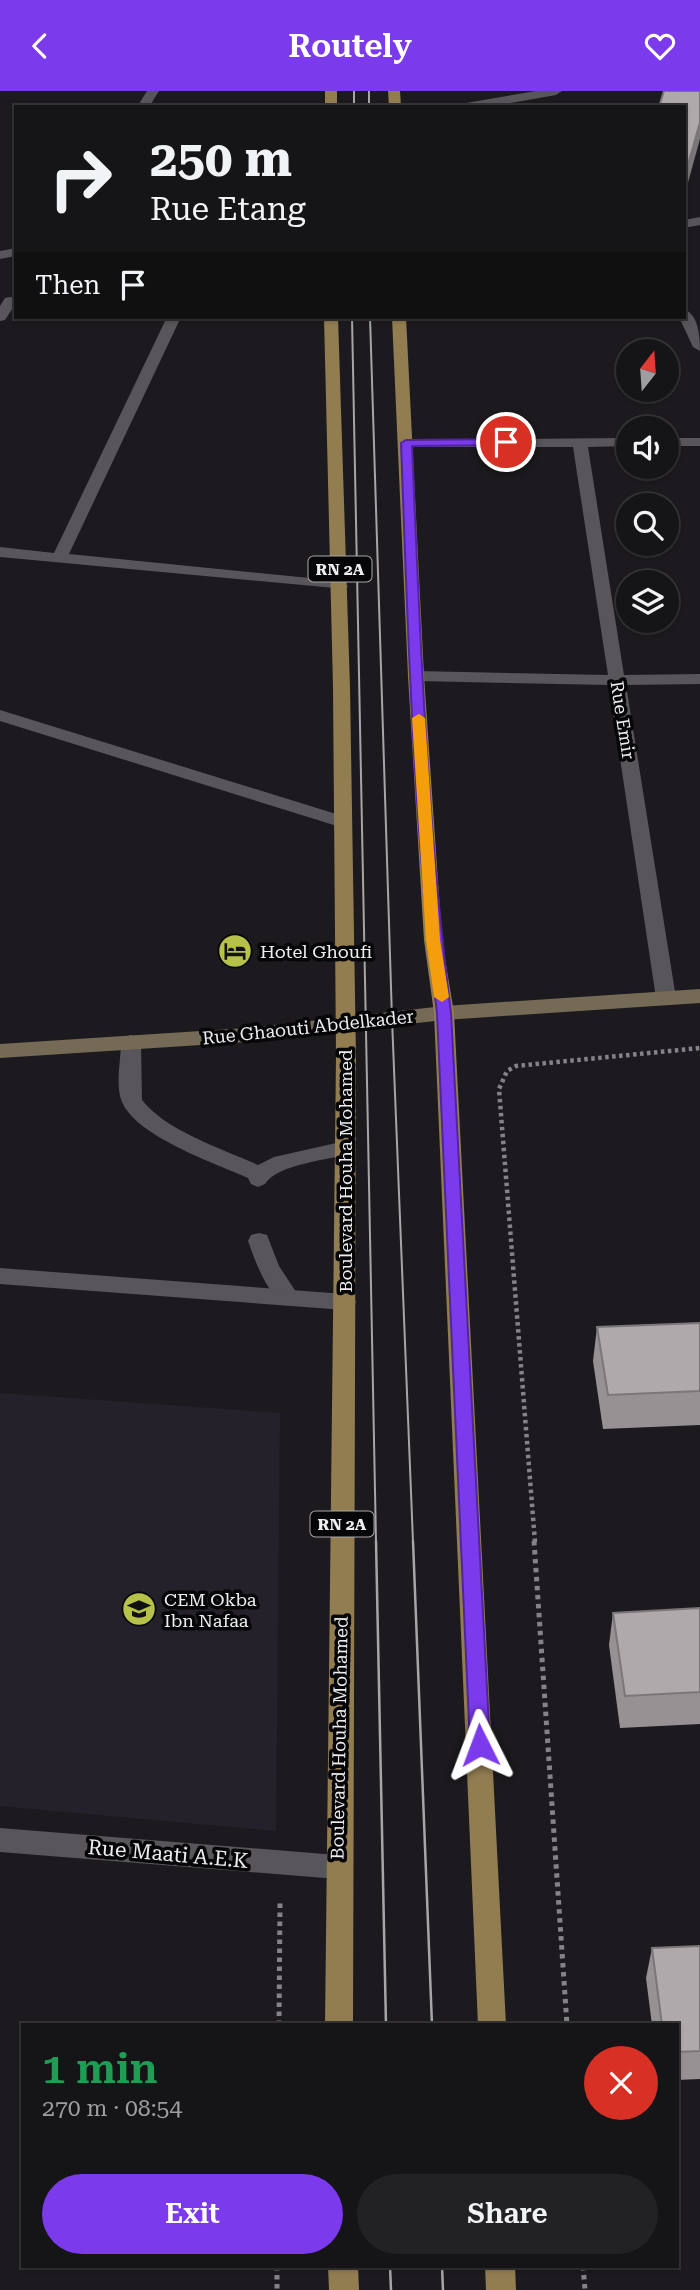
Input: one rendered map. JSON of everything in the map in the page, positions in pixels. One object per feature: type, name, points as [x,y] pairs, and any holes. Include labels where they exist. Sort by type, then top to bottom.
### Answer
[{"type":"main road","name":"Boulevard Houha Mohamed","points":[[331,319],[340,586],[345,1024],[345,1302],[337,1867],[340,2023]]},
{"type":"main road","points":[[399,319],[416,676],[433,940],[444,1013],[492,2023]]},
{"type":"main road","name":"Rue Ghaouti Abdelkader","points":[[0,1051],[259,1034],[444,1013],[700,996]]},
{"type":"main road","points":[[343,2268],[344,2290]]},
{"type":"main road","points":[[500,2268],[501,2290]]},
{"type":"street","points":[[477,105],[550,92]]},
{"type":"street","points":[[0,317],[9,301]]},
{"type":"street","points":[[686,317],[700,347]]},
{"type":"street","points":[[59,559],[173,319]]},
{"type":"street","name":"Rue Emir","points":[[580,442],[666,998]]},
{"type":"street","points":[[406,443],[616,442]]},
{"type":"street","points":[[679,442],[700,442]]},
{"type":"street","points":[[0,552],[340,586]]},
{"type":"street","points":[[416,676],[700,679]]},
{"type":"street","points":[[0,715],[343,822]]},
{"type":"street","points":[[131,1042],[131,1100],[140,1115],[162,1128],[259,1176],[274,1165],[345,1148]]},
{"type":"street","points":[[259,1241],[269,1269],[289,1298]]},
{"type":"street","points":[[0,1276],[345,1302]]},
{"type":"street","name":"Rue Maati A.E.K","points":[[0,1840],[337,1867]]},
{"type":"path","points":[[567,2023],[532,1504],[499,1089],[508,1071],[516,1066],[700,1048]]},
{"type":"path","points":[[279,2023],[280,1892]]},
{"type":"path","points":[[276,2290],[277,2268]]},
{"type":"path","points":[[583,2268],[585,2290]]},
{"type":"shaded area","name":"CEM Okba Ibn Nafaa","points":[[0,1393],[280,1413],[276,1831],[0,1806]]},
{"type":"building","points":[[664,91],[700,91],[700,122],[686,171],[686,105],[660,105]]},
{"type":"building","points":[[700,1323],[700,1391],[608,1395],[597,1327]]},
{"type":"building","points":[[700,1608],[700,1692],[625,1696],[613,1613]]},
{"type":"building","points":[[700,1946],[700,2051],[679,2052],[679,2023],[662,2023],[652,1948]]},
{"type":"tram line","points":[[354,91],[354,105]]},
{"type":"tram line","points":[[369,91],[369,105]]},
{"type":"tram line","points":[[352,319],[376,1542]]},
{"type":"tram line","points":[[370,319],[392,1019],[413,1542]]},
{"type":"tram line","points":[[376,1541],[386,2023]]},
{"type":"tram line","points":[[413,1541],[432,2023]]},
{"type":"tram line","points":[[390,2268],[391,2290]]},
{"type":"tram line","points":[[442,2268],[443,2290]]},
{"type":"slow traffic","points":[[419,718],[433,940],[442,997]]},
{"type":"place","name":"Hotel Ghoufi","points":[[235,951]]},
{"type":"place","name":"CEM Okba Ibn Nafaa","points":[[139,1609]]},
{"type":"route","points":[[480,1745],[444,1013],[431,914],[416,676],[406,443],[506,442]]}]
